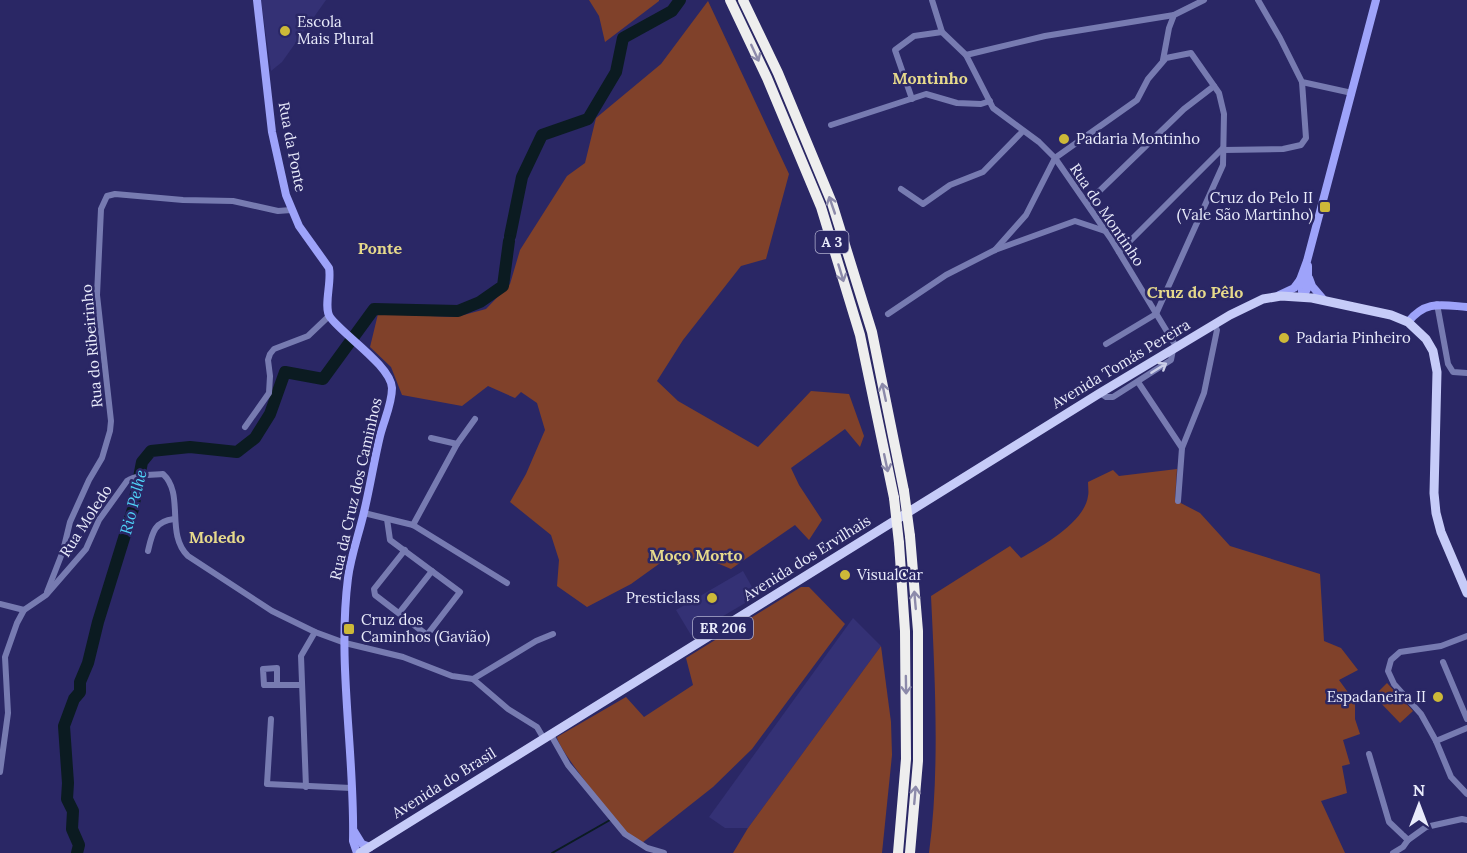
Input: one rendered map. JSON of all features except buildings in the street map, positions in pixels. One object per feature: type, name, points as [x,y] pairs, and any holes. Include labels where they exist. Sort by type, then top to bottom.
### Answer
[{"type":"highway","name":"A 3","points":[[730,0],[767,78],[821,207],[860,334],[894,498],[905,631],[906,759],[898,853]]},
{"type":"highway","name":"A 3","points":[[743,0],[778,73],[832,202],[872,333],[904,491],[918,631],[918,761],[910,853]]},
{"type":"main road","name":"Avenida Tomás Pereira","points":[[902,517],[1100,393],[1254,302],[1271,297],[1303,297],[1391,315],[1408,322],[1426,339],[1433,351],[1436,361],[1435,503],[1442,532],[1467,593]]},
{"type":"main road","name":"Avenida dos Ervilhais","points":[[548,737],[902,517]]},
{"type":"main road","name":"Avenida do Brasil","points":[[358,853],[548,737]]},
{"type":"street","name":"Rua da Ponte","points":[[257,0],[274,144],[291,210],[299,226],[328,268],[330,275],[327,307],[329,316]]},
{"type":"street","points":[[912,99],[895,50],[914,36],[942,32],[932,0]]},
{"type":"street","points":[[966,55],[1045,36],[1174,15],[1204,0]]},
{"type":"street","points":[[1119,252],[1224,149],[1283,149],[1301,145],[1306,138],[1302,82],[1258,0]]},
{"type":"street","points":[[1303,297],[1307,261],[1376,0]]},
{"type":"street","points":[[1163,61],[1169,28],[1174,15]]},
{"type":"street","name":"Rua do Montinho","points":[[942,32],[966,55],[993,108],[1039,142],[1054,158],[1119,252],[1175,349]]},
{"type":"street","points":[[994,250],[1026,215],[1054,158],[1137,100],[1148,79],[1166,58],[1191,53],[1219,93],[1224,114],[1223,165],[1156,314],[1106,344]]},
{"type":"street","points":[[1302,82],[1352,93]]},
{"type":"street","points":[[1087,203],[1184,110],[1214,86]]},
{"type":"street","points":[[831,125],[926,94],[957,103],[981,104],[990,101]]},
{"type":"street","points":[[902,189],[923,204],[950,185],[983,172],[1023,130]]},
{"type":"street","name":"Rua do Ribeirinho","points":[[46,596],[63,551],[70,522],[88,480],[102,458],[110,431],[111,421],[97,295],[101,209],[107,196],[116,194],[183,200],[233,201],[278,211],[291,210]]},
{"type":"street","points":[[888,314],[946,275],[994,250],[1075,221],[1105,231]]},
{"type":"street","points":[[1271,297],[1285,293],[1305,279]]},
{"type":"street","points":[[1305,279],[1324,300]]},
{"type":"street","points":[[1437,304],[1448,364],[1453,372],[1467,373]]},
{"type":"street","points":[[1408,322],[1423,308],[1437,304],[1467,307]]},
{"type":"street","points":[[245,427],[269,393],[268,360],[270,354],[274,349],[308,336],[329,316]]},
{"type":"street","name":"Rua da Cruz dos Caminhos","points":[[329,316],[389,377],[392,386],[349,571],[345,643],[353,841],[358,853]]},
{"type":"street","points":[[1178,501],[1182,448],[1204,393],[1217,330],[1214,325]]},
{"type":"street","points":[[1100,393],[1106,397],[1113,397],[1171,360],[1175,349]]},
{"type":"street","points":[[1138,382],[1182,448]]},
{"type":"street","points":[[412,525],[457,444],[475,419]]},
{"type":"street","points":[[431,438],[457,444]]},
{"type":"street","name":"Rua Moledo","points":[[24,610],[46,596],[86,549],[99,520],[127,481],[146,475],[163,474],[169,480],[173,492],[174,519]]},
{"type":"street","points":[[364,513],[412,525],[507,583]]},
{"type":"street","points":[[148,551],[153,532],[158,524],[166,519],[174,519],[178,544],[188,556],[272,610],[315,632],[345,643],[403,657],[452,676],[473,679],[508,709],[537,727],[548,737],[568,765],[626,834],[635,842],[664,853]]},
{"type":"street","points":[[387,519],[390,540],[405,550],[460,592],[427,635],[375,595],[374,589],[405,550]]},
{"type":"street","points":[[399,613],[432,571]]},
{"type":"street","points":[[0,604],[24,610],[16,623],[5,657],[8,713],[0,772]]},
{"type":"street","points":[[306,787],[301,656],[315,632]]},
{"type":"street","points":[[473,679],[536,641],[553,634]]},
{"type":"street","points":[[1467,636],[1441,646],[1400,652],[1394,655],[1388,665],[1388,675],[1421,714],[1436,741],[1451,777],[1467,794]]},
{"type":"street","points":[[1443,662],[1467,719]]},
{"type":"street","points":[[278,685],[302,685]]},
{"type":"street","points":[[272,719],[267,784],[351,788]]},
{"type":"street","points":[[1436,741],[1467,728]]},
{"type":"street","points":[[1369,754],[1389,822],[1408,840]]},
{"type":"street","points":[[1394,853],[1426,827],[1462,819],[1467,820]]},
{"type":"street","points":[[354,830],[362,844],[370,847]]},
{"type":"shaded area","name":"Escola Mais Plural","points":[[261,0],[326,0],[282,62],[271,71]]},
{"type":"shaded area","points":[[589,0],[659,1],[605,42],[599,16]]},
{"type":"shaded area","points":[[708,1],[789,174],[766,259],[741,266],[683,340],[657,381],[678,401],[758,447],[811,391],[849,394],[864,436],[860,447],[845,429],[791,468],[799,485],[822,520],[809,540],[795,525],[731,569],[717,563],[670,556],[631,584],[587,607],[557,586],[559,560],[551,535],[510,502],[526,474],[545,430],[537,403],[521,392],[515,398],[488,386],[462,406],[402,395],[391,367],[370,347],[378,314],[456,317],[486,309],[510,284],[520,250],[567,176],[585,163],[596,118],[661,64]]},
{"type":"shaded area","points":[[1177,469],[1175,500],[1200,513],[1230,546],[1320,574],[1324,641],[1341,648],[1358,670],[1339,680],[1355,702],[1355,719],[1360,734],[1343,740],[1350,764],[1342,766],[1347,793],[1321,801],[1345,853],[929,853],[936,758],[931,596],[1010,546],[1021,558],[1061,533],[1085,506],[1088,482],[1113,470],[1119,476]]},
{"type":"shaded area","name":"Presticlass","points":[[743,571],[757,596],[691,635],[676,610]]},
{"type":"shaded area","points":[[801,587],[809,587],[845,624],[752,749],[713,787],[642,843],[631,836],[587,784],[566,755],[557,737],[626,697],[644,717],[693,685],[686,658]]},
{"type":"shaded area","points":[[853,618],[881,646],[748,828],[725,828],[709,817]]},
{"type":"shaded area","points":[[881,646],[891,722],[892,755],[882,853],[733,853],[748,828]]},
{"type":"shaded area","points":[[1387,683],[1413,711],[1400,723],[1374,696]]},
{"type":"waterway","name":"Rio Pelhe","points":[[510,236],[522,177],[542,135],[588,119],[616,72],[623,38],[672,11],[680,0]]},
{"type":"waterway","name":"Rio Pelhe","points":[[77,853],[79,845],[72,829],[73,811],[67,799],[64,726],[74,699],[80,692],[80,682],[88,663],[98,622],[133,509],[142,462],[151,451],[190,447],[237,452],[255,438],[270,414],[285,372],[323,379],[374,309],[458,311],[480,302],[503,286],[509,241]]},
{"type":"waterway","points":[[552,853],[610,820]]},
{"type":"place","name":"Escola Mais Plural","points":[[285,31]]},
{"type":"place","name":"Padaria Montinho","points":[[1064,139]]},
{"type":"place","name":"Cruz do Pelo II (Vale São Martinho)","points":[[1325,207]]},
{"type":"place","name":"Padaria Pinheiro","points":[[1284,338]]},
{"type":"place","name":"VisualCar","points":[[845,575]]},
{"type":"place","name":"Presticlass","points":[[712,598]]},
{"type":"place","name":"Cruz dos Caminhos (Gavião)","points":[[349,629]]},
{"type":"place","name":"Espadaneira II","points":[[1438,697]]},
{"type":"district","name":"Montinho","points":[[930,78]]},
{"type":"district","name":"Ponte","points":[[380,248]]},
{"type":"district","name":"Cruz do Pêlo","points":[[1195,292]]},
{"type":"district","name":"Moledo","points":[[217,537]]},
{"type":"district","name":"Moço Morto","points":[[696,555]]}]
